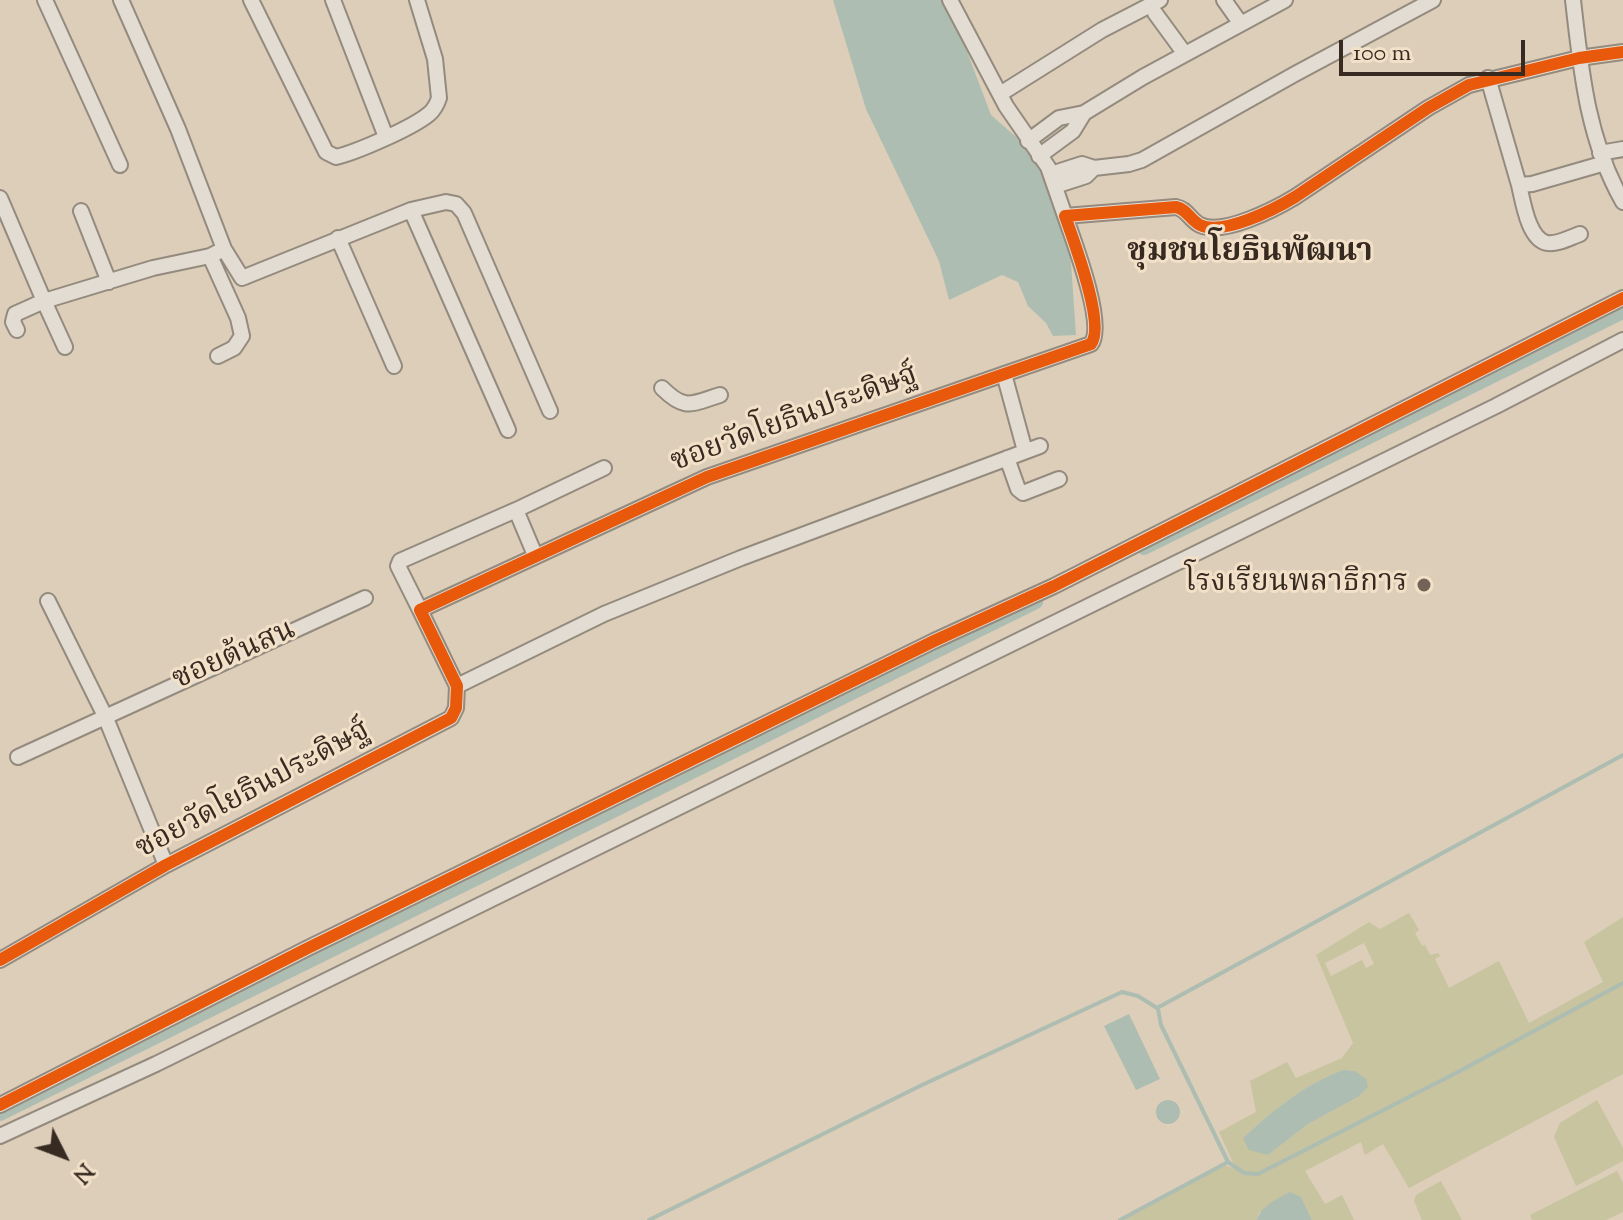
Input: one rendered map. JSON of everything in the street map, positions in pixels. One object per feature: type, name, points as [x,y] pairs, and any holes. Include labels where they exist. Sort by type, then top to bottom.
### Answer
[{"type":"street","points":[[45,0],[120,165]]},
{"type":"street","points":[[121,0],[178,129],[224,249],[242,278],[411,210],[446,202],[456,204],[464,213],[550,411]]},
{"type":"street","points":[[251,0],[326,152],[341,156],[427,116],[439,98],[435,59],[417,0]]},
{"type":"street","points":[[333,0],[386,137]]},
{"type":"street","points":[[950,0],[1000,94],[1053,180],[1065,216],[1176,207],[1182,208],[1201,226],[1234,224],[1276,209],[1428,108],[1469,85],[1579,58],[1623,52]]},
{"type":"street","points":[[1224,0],[1241,24]]},
{"type":"street","points":[[1028,141],[1059,118],[1084,113],[1285,0]]},
{"type":"street","points":[[1053,180],[1082,164],[1094,168],[1142,160],[1433,0]]},
{"type":"street","points":[[1573,0],[1584,97],[1602,158],[1623,202]]},
{"type":"street","points":[[1000,94],[1102,30],[1158,7],[1185,54]]},
{"type":"street","points":[[1488,78],[1530,223],[1547,243],[1580,234]]},
{"type":"street","points":[[1039,156],[1073,131],[1084,113]]},
{"type":"street","points":[[1519,185],[1532,184],[1623,149]]},
{"type":"street","points":[[0,198],[65,347]]},
{"type":"street","points":[[411,210],[508,430]]},
{"type":"street","points":[[81,211],[109,282]]},
{"type":"street","name":"ซอยวัดโยธินประดิษฐ์","points":[[420,610],[707,477],[1091,344],[1095,338],[1095,326],[1084,270],[1065,216]]},
{"type":"street","points":[[338,238],[394,366]]},
{"type":"street","points":[[17,330],[13,322],[15,314],[44,301],[210,256],[224,249]]},
{"type":"street","points":[[210,256],[238,318],[242,336],[234,348],[218,356]]},
{"type":"street","points":[[0,1105],[334,935],[1054,586],[1623,298]]},
{"type":"street","points":[[0,1136],[302,992],[1496,406],[1623,340]]},
{"type":"street","points":[[1004,374],[1025,451]]},
{"type":"street","points":[[662,388],[682,404],[720,395]]},
{"type":"street","points":[[604,468],[399,562],[398,566],[457,686],[604,614],[741,558],[1040,446]]},
{"type":"street","points":[[1007,458],[1018,489],[1023,493],[1059,479]]},
{"type":"street","points":[[516,510],[535,555]]},
{"type":"street","name":"ซอยต้นสน","points":[[18,757],[365,598]]},
{"type":"street","points":[[48,601],[105,716],[166,865]]},
{"type":"street","name":"ซอยวัดโยธินประดิษฐ์","points":[[0,960],[166,865],[447,720],[456,708],[457,686]]},
{"type":"shaded area","points":[[833,0],[944,0],[954,17],[991,115],[1031,150],[1069,234],[1076,335],[1053,336],[1046,323],[1028,306],[1018,282],[1002,275],[949,300],[939,261],[866,109]]},
{"type":"shaded area","points":[[1409,913],[1419,930],[1415,933],[1422,946],[1425,945],[1430,955],[1438,953],[1440,956],[1435,959],[1449,988],[1499,961],[1529,1023],[1603,982],[1584,942],[1623,917],[1623,1074],[1409,1188],[1383,1144],[1365,1155],[1361,1142],[1305,1171],[1325,1204],[1342,1195],[1354,1220],[1312,1220],[1301,1197],[1259,1213],[1257,1220],[1124,1220],[1224,1165],[1236,1169],[1219,1132],[1256,1112],[1250,1081],[1287,1062],[1296,1078],[1342,1058],[1353,1043],[1316,955],[1369,922],[1380,929]],"holes":[[[1364,943],[1374,964],[1366,968],[1362,960],[1331,976],[1325,963]],[[1343,1070],[1355,1071],[1358,1097],[1308,1124],[1268,1155],[1243,1138],[1290,1099]]]},
{"type":"shaded area","points":[[1129,1014],[1160,1079],[1136,1090],[1104,1026]]},
{"type":"shaded area","points":[[1343,1070],[1355,1071],[1366,1079],[1368,1087],[1358,1097],[1308,1124],[1268,1155],[1249,1150],[1243,1138],[1266,1118],[1302,1091]]},
{"type":"shaded area","points":[[1168,1100],[1177,1103],[1180,1112],[1177,1121],[1168,1124],[1159,1121],[1156,1112],[1159,1103]]},
{"type":"shaded area","points":[[1597,1100],[1623,1148],[1623,1161],[1576,1186],[1554,1137],[1560,1123]]},
{"type":"shaded area","points":[[1617,1171],[1623,1183],[1623,1212],[1606,1220],[1532,1220],[1530,1215]]},
{"type":"shaded area","points":[[1441,1181],[1462,1220],[1422,1220],[1414,1201],[1416,1195]]},
{"type":"shaded area","points":[[1290,1192],[1301,1197],[1312,1220],[1257,1220],[1266,1206]]},
{"type":"waterway","points":[[1144,548],[1623,312]]},
{"type":"waterway","points":[[0,1114],[1036,602]]},
{"type":"waterway","points":[[649,1220],[922,1085],[1122,992],[1138,996],[1157,1008],[1623,755]]},
{"type":"waterway","points":[[1120,1220],[1228,1162],[1244,1173],[1258,1174],[1623,983]]},
{"type":"waterway","points":[[1158,1009],[1161,1025],[1228,1162]]},
{"type":"cycle path","points":[[0,960],[166,865],[451,718],[456,708],[457,686],[420,610],[707,477],[1091,344],[1095,334],[1091,301],[1065,216],[1176,207],[1200,225],[1222,227],[1235,224],[1295,197],[1428,108],[1469,85],[1579,58],[1623,52]]},
{"type":"cycle path","points":[[0,1105],[306,949],[934,641],[1054,586],[1623,298]]},
{"type":"place","name":"โรงเรียนพลาธิการ","points":[[1424,585]]},
{"type":"district","name":"ชุมชนโยธินพัฒนา","points":[[1250,255]]}]
